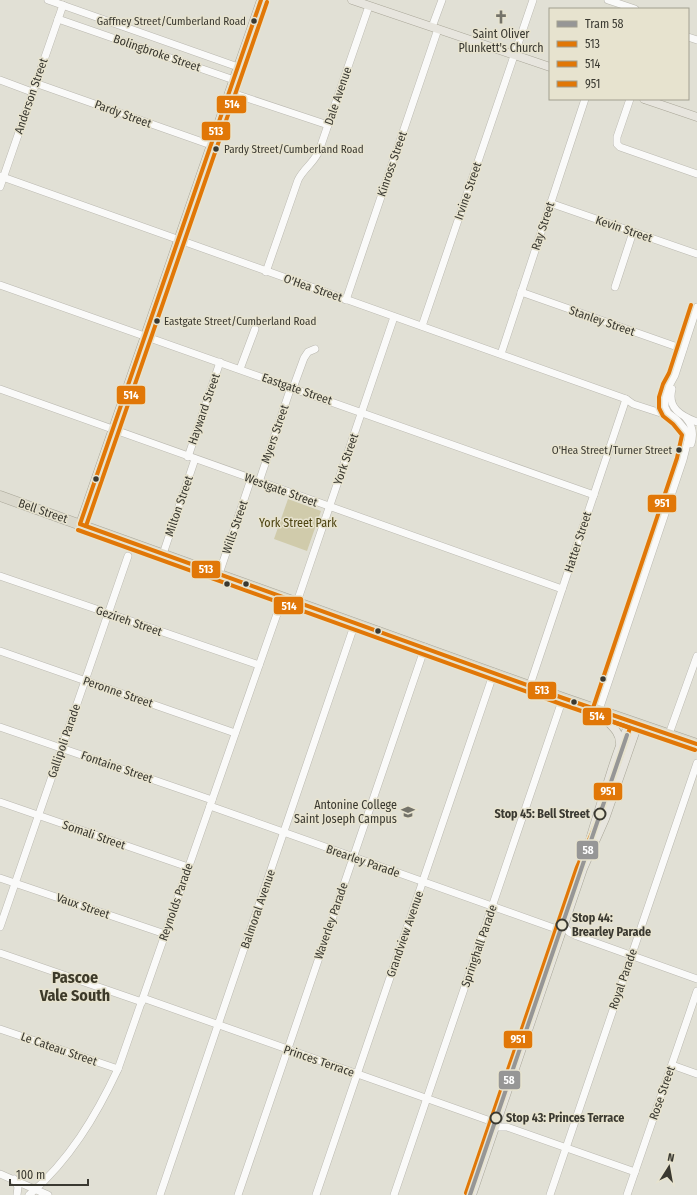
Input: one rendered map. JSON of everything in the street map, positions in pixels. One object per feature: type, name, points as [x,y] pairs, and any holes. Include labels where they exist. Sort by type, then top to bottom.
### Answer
[{"type":"highway","name":"Bell Street","points":[[0,496],[563,698],[697,744]]},
{"type":"main road","points":[[80,524],[261,0]]},
{"type":"main road","points":[[353,0],[549,67]]},
{"type":"main road","points":[[647,100],[697,117]]},
{"type":"main road","points":[[472,1195],[583,869],[597,816],[619,746],[620,736],[603,717],[599,710]]},
{"type":"main road","points":[[619,746],[634,722]]},
{"type":"main road","points":[[583,869],[605,819],[634,722]]},
{"type":"street","name":"Bolingbroke Street","points":[[48,0],[238,67]]},
{"type":"street","name":"Kinross Street","points":[[346,300],[435,28],[442,0]]},
{"type":"street","name":"Irvine Street","points":[[422,326],[533,0]]},
{"type":"street","points":[[608,0],[632,8]]},
{"type":"street","name":"Anderson Street","points":[[0,187],[2,177],[63,5]]},
{"type":"street","name":"Dale Avenue","points":[[266,272],[298,180],[317,156],[369,6]]},
{"type":"street","name":"Bolingbroke Street","points":[[58,19],[234,80]]},
{"type":"street","points":[[0,80],[32,92]]},
{"type":"street","name":"Pardy Street","points":[[35,83],[211,145]]},
{"type":"street","points":[[229,92],[328,125]]},
{"type":"street","name":"Ray Street","points":[[501,354],[585,100]]},
{"type":"street","points":[[630,100],[617,144],[624,150],[697,174]]},
{"type":"street","name":"O'Hea Street","points":[[2,177],[626,399],[634,400],[654,407],[671,406],[675,415]]},
{"type":"street","name":"Kevin Street","points":[[550,203],[697,254]]},
{"type":"street","points":[[615,287],[633,232]]},
{"type":"street","name":"Eastgate Street","points":[[0,285],[594,495]]},
{"type":"street","name":"Stanley Street","points":[[521,292],[683,349]]},
{"type":"street","points":[[665,407],[666,394],[697,307]]},
{"type":"street","name":"York Street","points":[[297,602],[394,317]]},
{"type":"street","points":[[240,369],[255,329]]},
{"type":"street","name":"Myers Street","points":[[259,482],[292,387],[304,358],[308,352],[315,349]]},
{"type":"street","name":"Hayward Street","points":[[191,458],[220,362]]},
{"type":"street","points":[[599,710],[683,460],[688,436],[686,430],[675,415],[670,398],[674,375]]},
{"type":"street","name":"Westgate Street","points":[[0,389],[562,589]]},
{"type":"street","name":"O'Hea Street","points":[[626,399],[633,404],[675,415]]},
{"type":"street","name":"Hatter Street","points":[[530,685],[626,399]]},
{"type":"street","points":[[675,415],[697,422]]},
{"type":"street","points":[[686,418],[695,429]]},
{"type":"street","points":[[682,426],[688,429],[695,429]]},
{"type":"street","points":[[683,460],[689,449],[695,429]]},
{"type":"street","name":"Milton Street","points":[[162,554],[191,458]]},
{"type":"street","name":"Wills Street","points":[[219,574],[251,479]]},
{"type":"street","name":"Gallipoli Parade","points":[[0,927],[128,556]]},
{"type":"street","name":"Gezireh Street","points":[[0,576],[259,665]]},
{"type":"street","name":"Reynolds Parade","points":[[29,1195],[54,1170],[82,1135],[102,1101],[118,1069],[283,597]]},
{"type":"street","name":"Balmoral Avenue","points":[[160,1195],[355,623]]},
{"type":"street","name":"Waverley Parade","points":[[238,1195],[425,648]]},
{"type":"street","name":"Peronne Street","points":[[0,651],[235,732]]},
{"type":"street","points":[[669,734],[697,656]]},
{"type":"street","name":"Grandview Avenue","points":[[316,1195],[494,672]]},
{"type":"street","name":"Springhall Parade","points":[[394,1195],[563,698]]},
{"type":"street","name":"Fontaine Street","points":[[0,727],[62,748],[211,803]]},
{"type":"street","name":"Royal Parade","points":[[550,1195],[697,762]]},
{"type":"street","name":"Somali Street","points":[[0,802],[188,867]]},
{"type":"street","name":"Brearley Parade","points":[[211,803],[353,857],[562,931],[569,932],[697,979]]},
{"type":"street","name":"Vaux Street","points":[[0,878],[165,934]]},
{"type":"street","name":"Princes Terrace","points":[[0,953],[218,1025],[635,1172]]},
{"type":"street","name":"Rose Street","points":[[628,1195],[697,991]]},
{"type":"street","name":"Le Cateau Street","points":[[0,1029],[118,1069]]},
{"type":"street","points":[[672,1065],[697,1074]]},
{"type":"street","points":[[0,1174],[48,1195]]},
{"type":"street","points":[[14,1180],[18,1187],[17,1195]]},
{"type":"green space","name":"York Street Park","points":[[288,499],[321,511],[307,551],[274,539]]},
{"type":"tram line","name":"58","points":[[470,1195],[627,735]]},
{"type":"tram line","points":[[612,782],[618,771],[630,736]]},
{"type":"transit line","name":"513","points":[[80,524],[261,0]]},
{"type":"transit line","name":"514","points":[[86,526],[267,2]]},
{"type":"transit line","name":"951","points":[[593,708],[677,458],[682,435],[673,424],[663,416],[659,408],[659,397],[663,384],[669,373],[691,305]]},
{"type":"transit line","name":"513","points":[[80,524],[563,698],[697,744]]},
{"type":"transit line","name":"514","points":[[78,530],[561,704],[695,750]]},
{"type":"transit line","name":"951","points":[[466,1193],[577,867],[599,817],[630,728],[597,716]]},
{"type":"place","name":"Saint Oliver Plunkett's Church","points":[[501,17]]},
{"type":"place","name":"Gaffney Street/Cumberland Road","points":[[254,21]]},
{"type":"place","name":"Pardy Street/Cumberland Road","points":[[216,149]]},
{"type":"place","name":"Eastgate Street/Cumberland Road","points":[[157,321]]},
{"type":"place","name":"O'Hea Street/Turner Street","points":[[679,450]]},
{"type":"place","name":"Antonine College Saint Joseph Campus","points":[[408,812]]},
{"type":"place","name":"Stop 45: Bell Street","points":[[600,814]]},
{"type":"place","name":"Stop 44: Brearley Parade","points":[[562,925]]},
{"type":"place","name":"Stop 43: Princes Terrace","points":[[496,1118]]},
{"type":"district","name":"Pascoe Vale South","points":[[75,986]]}]
